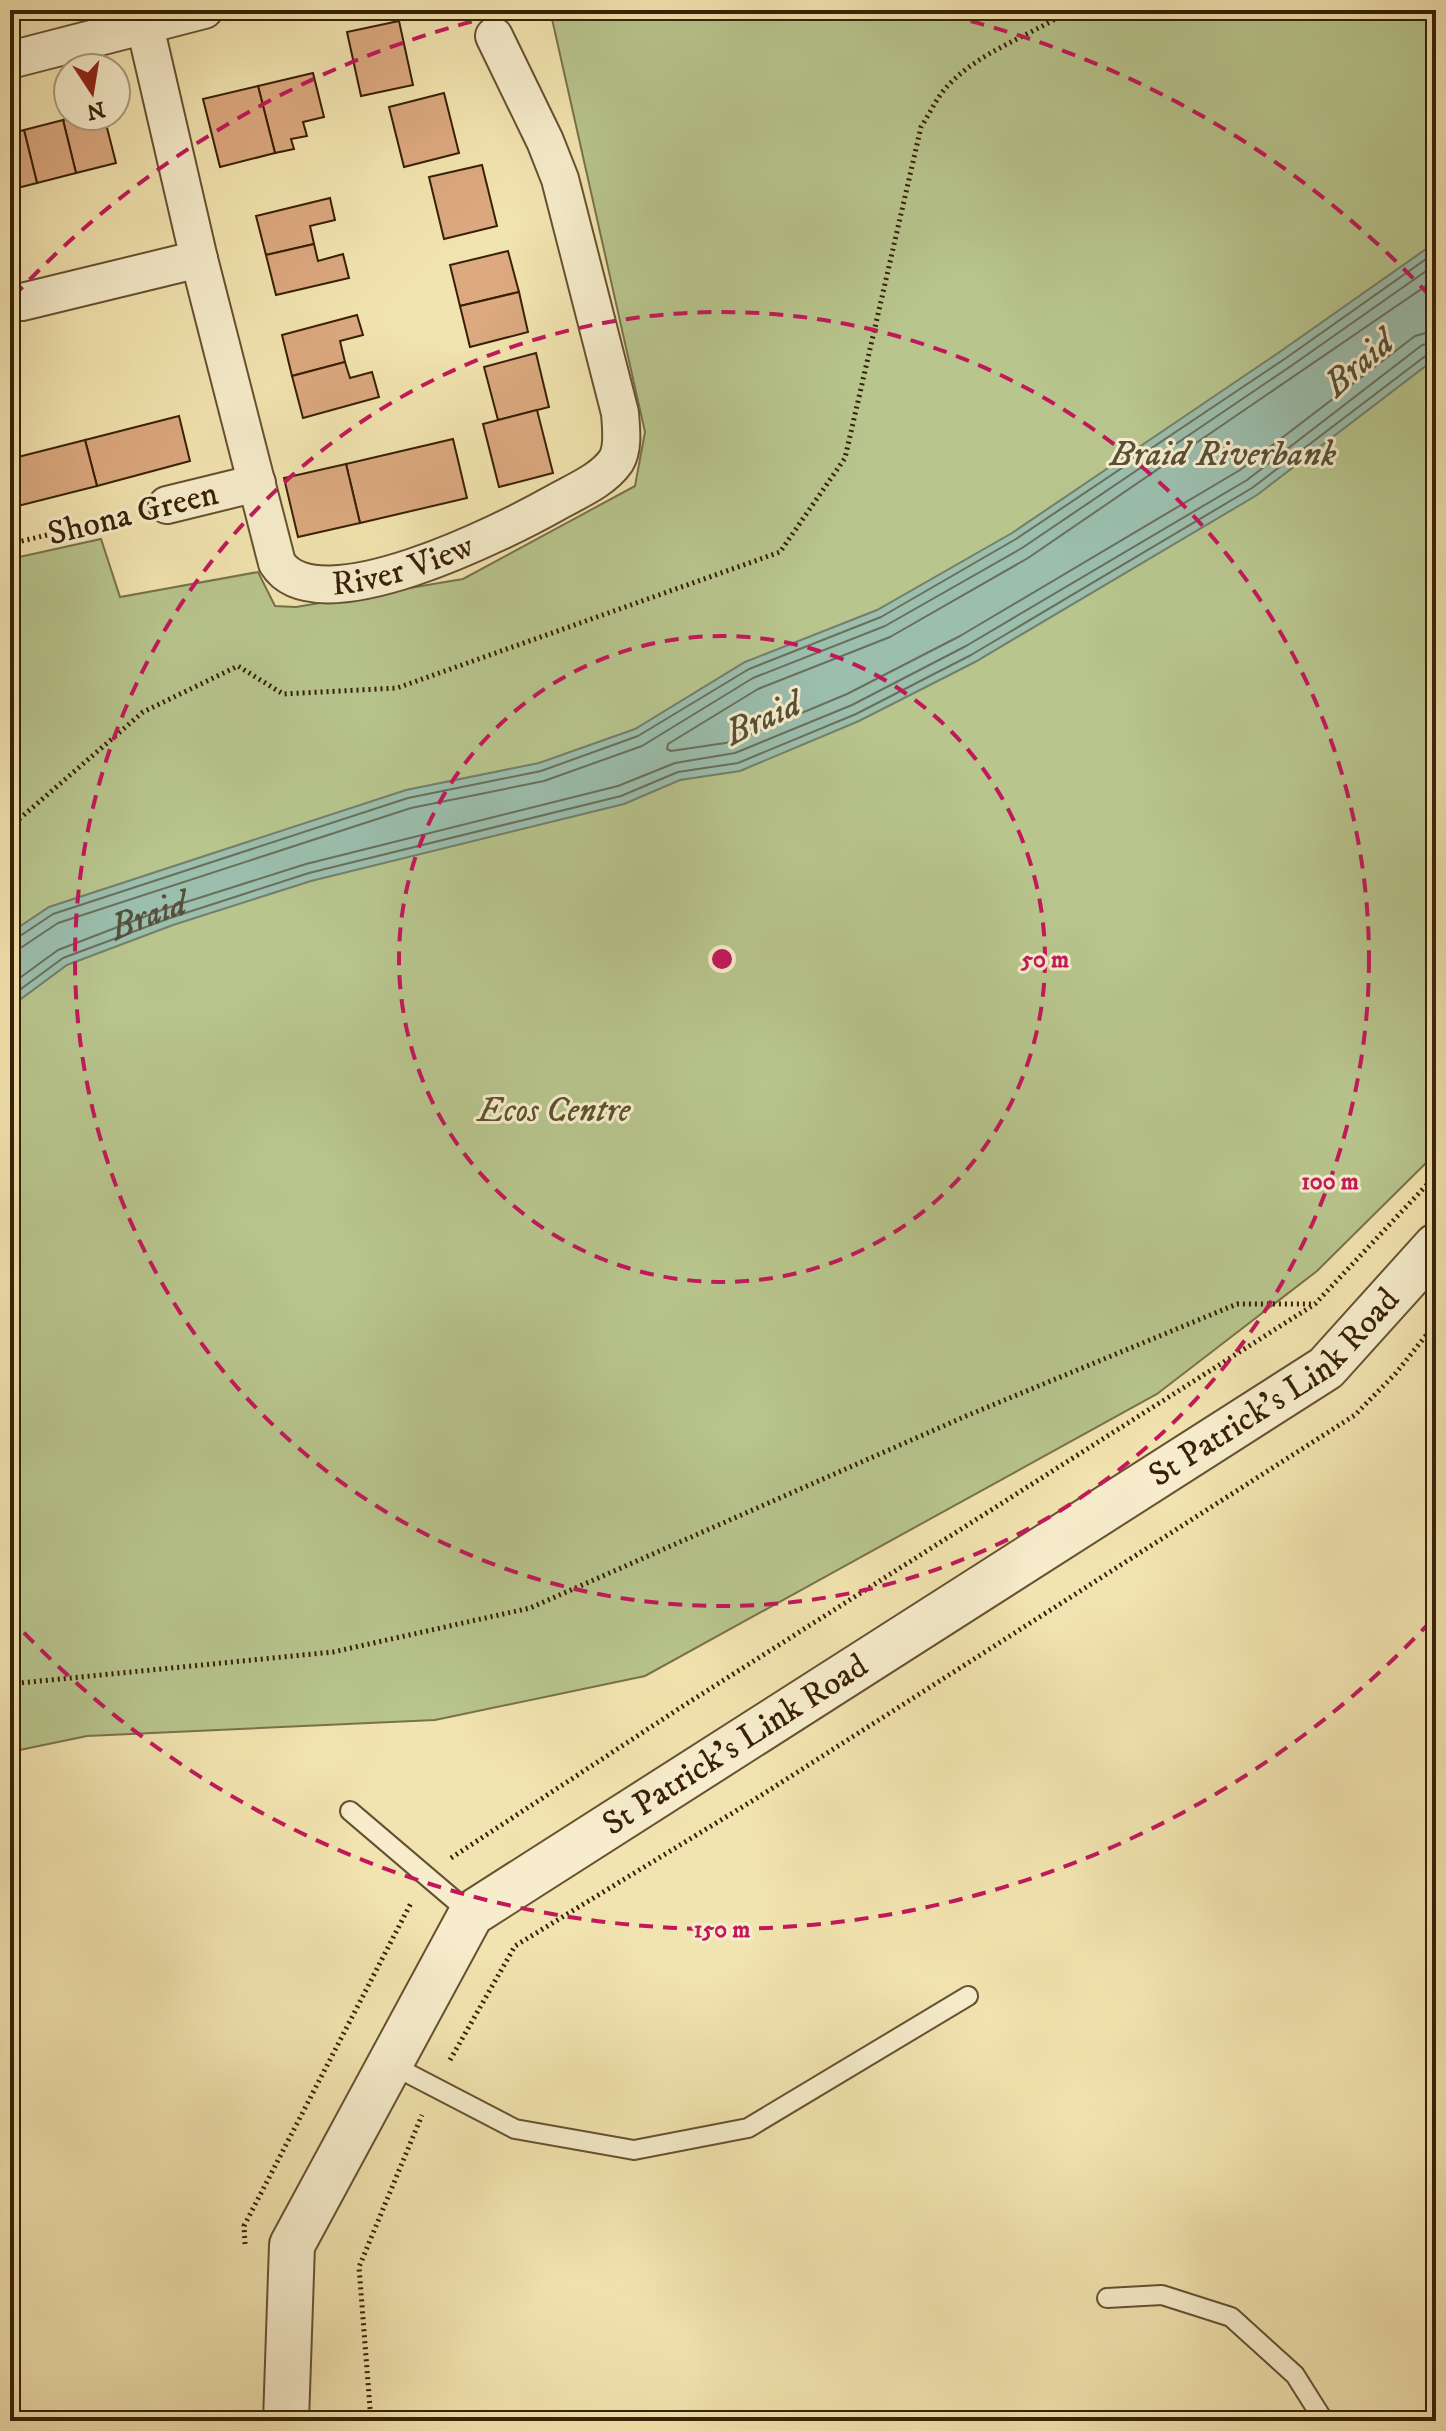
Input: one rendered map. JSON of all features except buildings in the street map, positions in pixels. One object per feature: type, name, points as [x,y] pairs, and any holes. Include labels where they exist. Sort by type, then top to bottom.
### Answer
[{"type":"street","points":[[10,60],[204,10]]},
{"type":"street","name":"River View","points":[[145,26],[199,259],[277,563],[284,573],[295,580],[313,584],[375,577],[419,567],[510,528],[600,477],[618,458],[620,413],[560,179],[494,36]]},
{"type":"street","points":[[22,302],[199,259]]},
{"type":"street","name":"Shona Green","points":[[167,505],[257,483]]},
{"type":"street","name":"St Patrick’s Link Road","points":[[286,2421],[292,2245],[471,1914],[1326,1368],[1436,1246]]},
{"type":"lane","points":[[350,1811],[471,1914]]},
{"type":"lane","points":[[390,2064],[515,2129],[634,2150],[748,2128],[968,1996]]},
{"type":"lane","points":[[1107,2298],[1162,2295],[1231,2317],[1295,2375],[1324,2421]]},
{"type":"path","name":"Shona Green","points":[[10,544],[167,505]]},
{"type":"path","points":[[10,1684],[333,1652],[530,1608],[966,1416],[1237,1304],[1315,1304]]},
{"type":"path","points":[[371,2421],[359,2267],[434,2087],[515,1946],[757,1798],[1355,1415],[1396,1373],[1436,1323]]},
{"type":"green space","name":"Ecos Centre","points":[[550,10],[1436,10],[1436,1153],[1317,1271],[1157,1394],[645,1676],[435,1720],[87,1736],[10,1752],[10,559],[101,539],[120,597],[258,572],[275,606],[296,607],[463,579],[635,486],[645,432]]},
{"type":"water","name":"Braid Riverbank","points":[[1436,242],[1436,358],[1257,495],[975,662],[859,721],[740,771],[680,780],[624,804],[311,881],[173,925],[67,965],[10,1007],[10,933],[49,907],[406,790],[539,763],[635,729],[745,662],[877,610],[1012,533]]},
{"type":"water label","name":"Braid","points":[[1359,364]]},
{"type":"water label","name":"Braid","points":[[763,719]]},
{"type":"water label","name":"Braid","points":[[149,918]]}]
